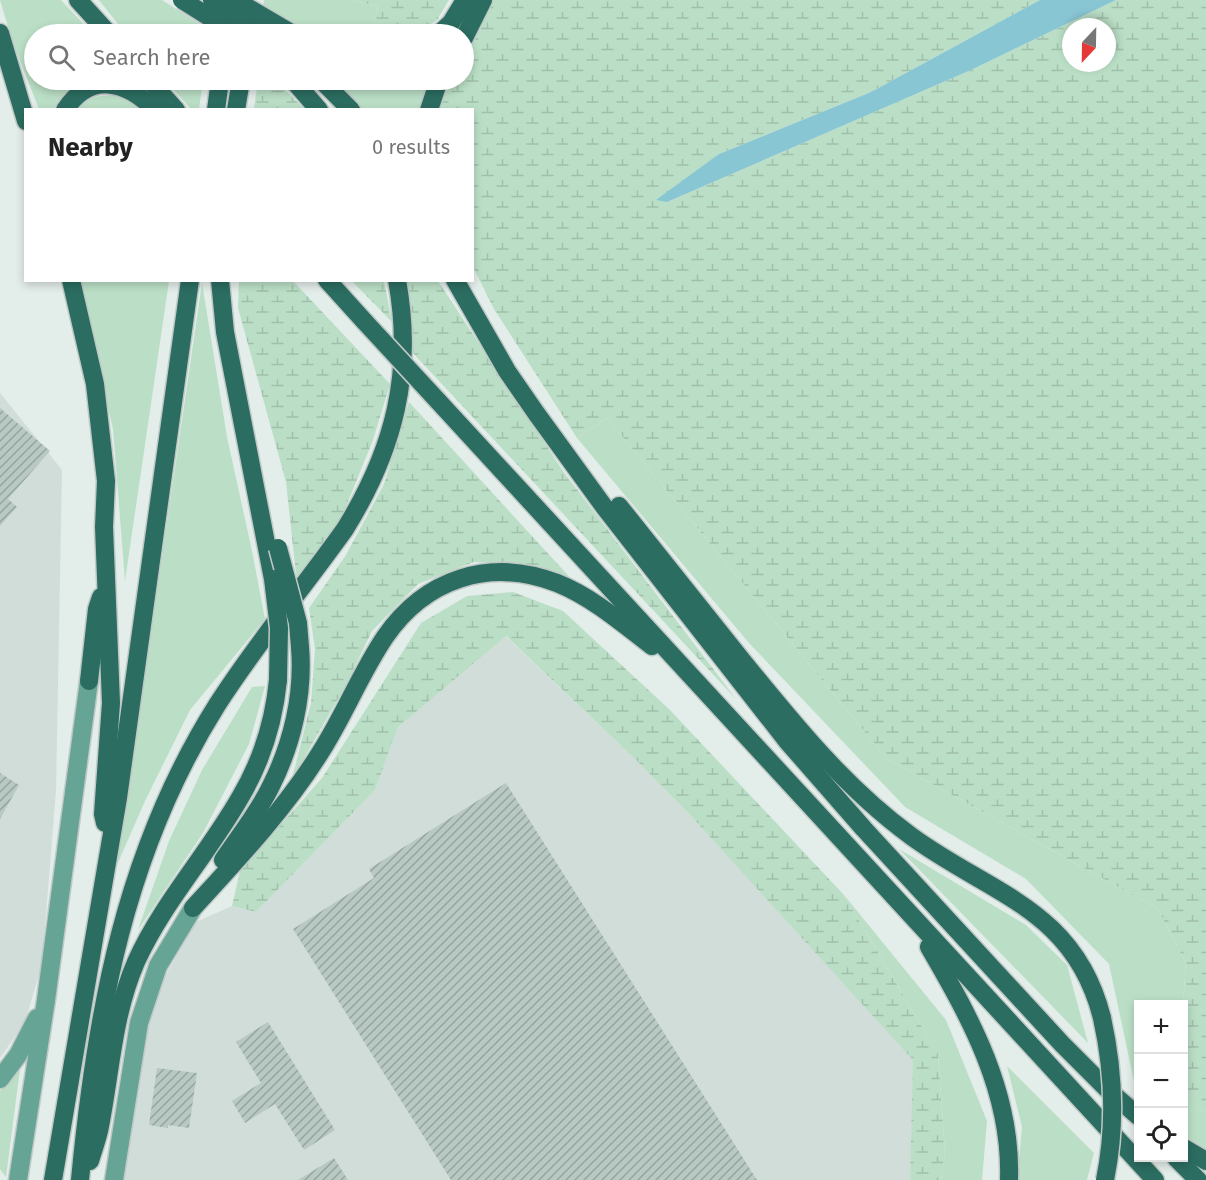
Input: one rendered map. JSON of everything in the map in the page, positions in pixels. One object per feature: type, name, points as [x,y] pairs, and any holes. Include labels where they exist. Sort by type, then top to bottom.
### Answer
[{"type":"highway","points":[[78,0],[100,24]]},
{"type":"highway","points":[[182,0],[220,24]]},
{"type":"highway","points":[[212,0],[249,24]]},
{"type":"highway","points":[[226,24],[228,0]]},
{"type":"highway","points":[[235,0],[276,24]]},
{"type":"highway","points":[[248,24],[249,0]]},
{"type":"highway","points":[[250,24],[256,0]]},
{"type":"highway","points":[[450,24],[465,0]]},
{"type":"highway","points":[[471,24],[483,0]]},
{"type":"highway","points":[[0,33],[24,114]]},
{"type":"highway","points":[[66,108],[80,92],[85,90]]},
{"type":"highway","points":[[129,90],[155,94],[173,108]]},
{"type":"highway","points":[[216,108],[219,90]]},
{"type":"highway","points":[[236,108],[239,90]]},
{"type":"highway","points":[[302,90],[314,104]]},
{"type":"highway","points":[[331,90],[349,108]]},
{"type":"highway","points":[[430,108],[436,90]]},
{"type":"highway","points":[[71,282],[90,359],[102,432],[106,481],[104,527],[111,703],[103,814],[109,848]]},
{"type":"highway","points":[[53,1180],[109,848],[190,282]]},
{"type":"highway","points":[[82,1180],[100,1128],[115,1030],[129,979],[153,928],[228,818],[249,780],[269,730],[278,680],[279,628],[273,579],[225,332],[220,282]]},
{"type":"highway","points":[[329,282],[1154,1178]]},
{"type":"highway","points":[[82,1180],[85,1127],[104,998],[114,951],[141,860],[181,770],[209,719],[246,663],[345,529],[380,465],[397,408],[403,369],[403,325],[397,282]]},
{"type":"highway","points":[[456,282],[512,378],[605,508],[794,749],[1062,1044],[1099,1082],[1134,1113]]},
{"type":"highway","points":[[462,282],[477,318]]},
{"type":"highway","points":[[550,431],[614,501],[789,720],[820,755],[864,798],[910,836],[1012,897],[1047,923],[1079,960],[1094,990],[1110,1058],[1111,1141],[1105,1180]]},
{"type":"highway","points":[[193,908],[260,805],[278,770],[294,722],[301,675],[298,624],[278,548],[251,463]]},
{"type":"highway","points":[[193,908],[227,872],[305,776],[330,738],[375,653],[395,624],[422,598],[452,581],[478,573],[493,572],[519,574],[557,584],[608,613],[687,672]]},
{"type":"highway","points":[[89,681],[97,609],[107,575]]},
{"type":"highway","points":[[912,917],[967,1013],[992,1073],[1006,1133],[1008,1180]]},
{"type":"highway","points":[[1188,1150],[1206,1161]]},
{"type":"highway","points":[[1180,1162],[1198,1180]]},
{"type":"main road","points":[[18,1180],[46,1000],[89,681]]},
{"type":"main road","points":[[114,1180],[139,1023],[158,966],[193,908]]},
{"type":"main road","points":[[0,1078],[22,1047],[46,1000]]},
{"type":"shaded area","points":[[0,393],[62,470],[56,790],[42,964],[25,1022],[0,1058]]},
{"type":"shaded area","points":[[505,636],[634,758],[691,816],[914,1060],[910,1180],[114,1180],[139,1023],[196,922],[232,906],[256,912],[375,790],[398,727]]},
{"type":"green space","points":[[0,0],[61,0],[84,24],[24,24],[24,71]]},
{"type":"green space","points":[[99,0],[162,0],[200,24],[118,24]]},
{"type":"green space","points":[[264,0],[351,0],[378,6],[373,24],[296,24],[263,6]]},
{"type":"green space","points":[[351,0],[449,0],[437,20],[431,24],[373,24],[378,6]]},
{"type":"green space","points":[[490,0],[1040,0],[871,92],[719,154],[667,202],[971,70],[1062,26],[1062,72],[1116,72],[1116,18],[1079,18],[1116,0],[1206,0],[1206,1112],[1188,1101],[1188,1000],[1183,1000],[1186,963],[1158,909],[887,759],[607,418],[577,438],[494,309],[474,269],[474,108],[439,108],[440,96],[443,90],[474,90],[474,31]]},
{"type":"green space","points":[[32,90],[74,90],[54,108],[39,108]]},
{"type":"green space","points":[[174,90],[202,90],[199,108],[190,108]]},
{"type":"green space","points":[[257,90],[286,90],[303,108],[254,108]]},
{"type":"green space","points":[[342,90],[429,90],[422,108],[360,108]]},
{"type":"green space","points":[[112,95],[127,99],[143,108],[77,108],[91,98]]},
{"type":"green space","points":[[78,282],[169,282],[125,581],[113,429]]},
{"type":"green space","points":[[239,282],[294,282],[390,384],[373,440],[343,514],[297,583],[286,482],[238,308]]},
{"type":"green space","points":[[353,282],[384,282],[392,322]]},
{"type":"green space","points":[[403,282],[439,282],[563,471],[736,699],[412,352]]},
{"type":"green space","points":[[202,283],[227,437],[265,619],[190,710],[145,801],[117,865]]},
{"type":"green space","points":[[409,402],[576,584],[532,565],[474,562],[418,584],[372,631],[346,685],[292,779],[311,703],[315,649],[309,608],[346,555],[384,484]]},
{"type":"green space","points":[[607,418],[887,759],[1158,909],[1186,963],[1183,1000],[1134,1000],[1134,1081],[1109,964],[1026,879],[905,807],[749,643],[577,438]]},
{"type":"green space","points":[[513,592],[563,611],[669,709],[844,895],[938,1054],[945,1153],[941,1180],[910,1180],[913,1060],[691,816],[634,758],[506,636],[398,727],[375,790],[256,912],[232,906],[240,871],[322,778],[421,623],[467,596]]},
{"type":"green space","points":[[265,686],[249,744],[203,833],[138,930],[169,841],[202,770],[252,687]]},
{"type":"green space","points":[[899,849],[1026,925],[1067,965],[1088,1043]]},
{"type":"green space","points":[[844,895],[946,1020],[987,1121],[982,1180],[941,1180],[945,1153],[938,1054]]},
{"type":"green space","points":[[1007,1066],[1094,1153],[1087,1180],[1017,1180],[1022,1127]]},
{"type":"green space","points":[[20,1069],[6,1177],[0,1169],[0,1091]]},
{"type":"green space","points":[[1188,1101],[1206,1112],[1206,1150],[1188,1138]]},
{"type":"water","points":[[1040,0],[1116,0],[1079,18],[1062,18],[1062,26],[971,70],[667,202],[656,200],[719,154],[871,92]]},
{"type":"building","points":[[0,408],[50,451],[8,499],[17,507],[0,526]]},
{"type":"building","points":[[0,773],[19,785],[0,819]]},
{"type":"building","points":[[506,783],[757,1180],[451,1180],[293,929],[374,878],[369,869]]},
{"type":"building","points":[[268,1022],[335,1130],[304,1150],[275,1104],[245,1123],[232,1101],[261,1083],[236,1042]]},
{"type":"building","points":[[157,1068],[197,1073],[189,1128],[149,1125]]},
{"type":"building","points":[[334,1158],[348,1180],[298,1180]]}]
